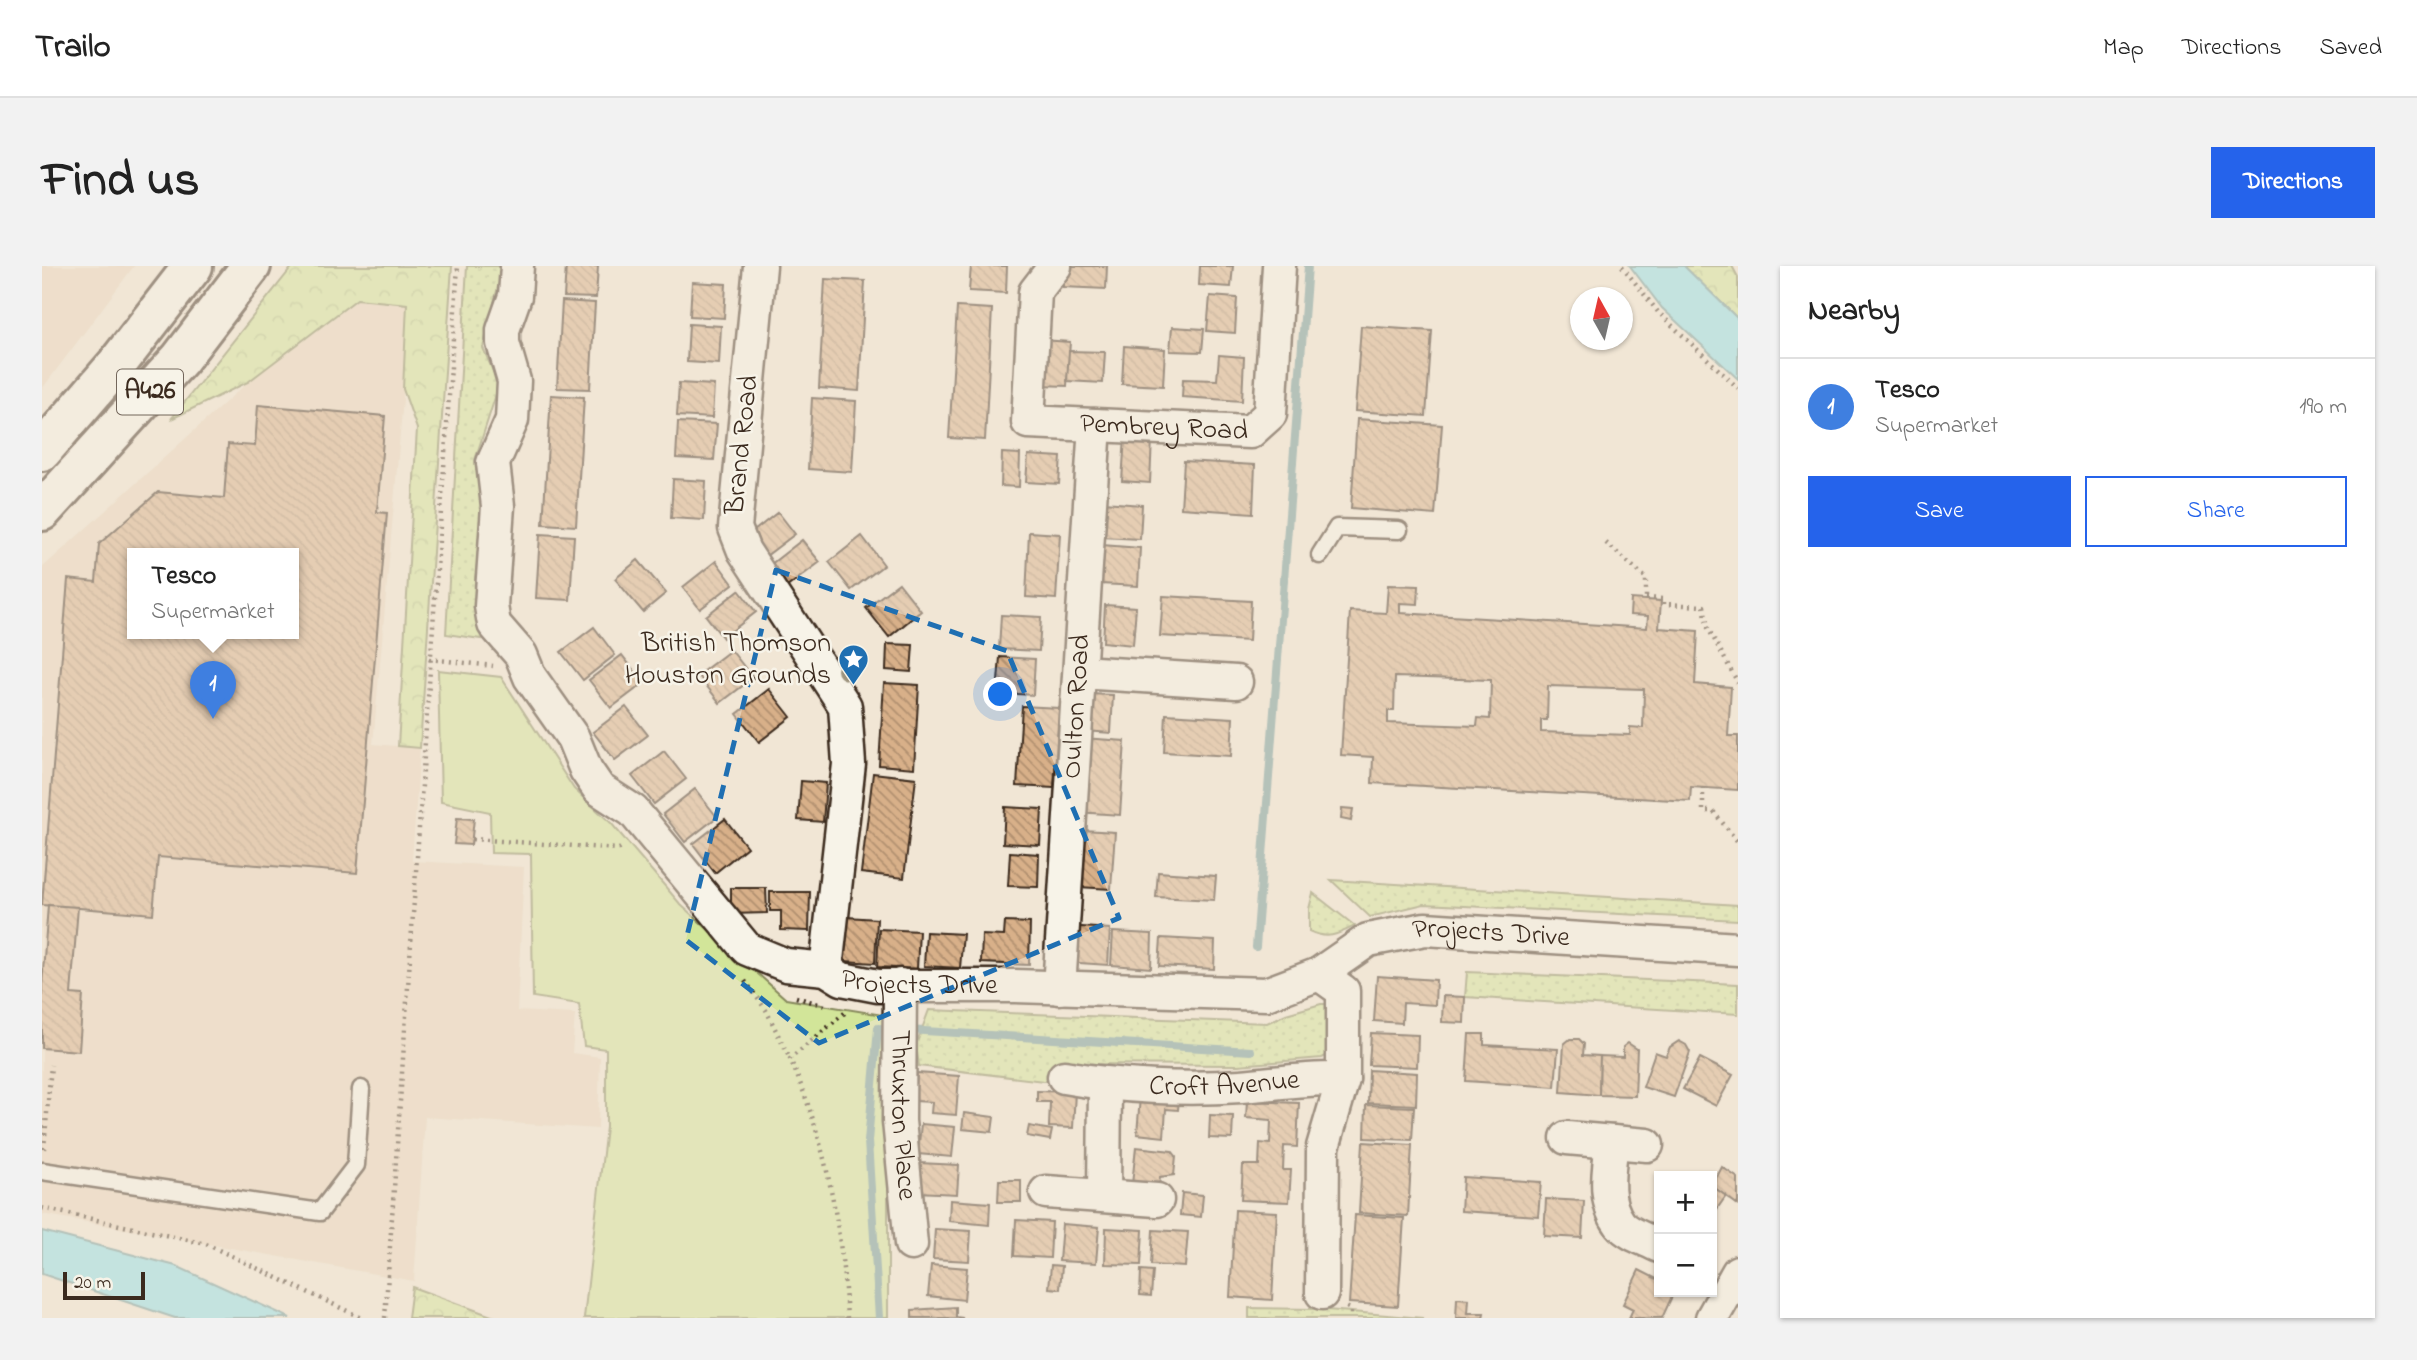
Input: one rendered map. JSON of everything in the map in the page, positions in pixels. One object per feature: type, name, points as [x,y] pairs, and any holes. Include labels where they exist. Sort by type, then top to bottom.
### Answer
[{"type":"highway","name":"A426","points":[[42,451],[117,364],[193,266]]},
{"type":"highway","name":"A426","points":[[42,512],[180,359],[251,266]]},
{"type":"street","name":"Projects Drive","points":[[517,266],[515,296],[503,330],[503,343],[514,381],[512,420],[493,463],[498,506],[491,606],[494,624],[521,655],[530,677],[573,738],[586,770],[599,789],[633,811],[747,949],[786,965],[826,969],[842,979],[893,991],[1059,988],[1266,994],[1319,974],[1368,940],[1424,929],[1738,949]]},
{"type":"street","name":"Brand Road","points":[[760,266],[735,528],[744,551],[845,706],[849,764],[826,969]]},
{"type":"street","name":"Pembrey Road","points":[[1055,266],[1035,292],[1028,422],[1250,432],[1270,414],[1279,266]]},
{"type":"street","name":"Oulton Road","points":[[1059,988],[1095,425]]},
{"type":"street","points":[[1080,672],[1236,682]]},
{"type":"street","name":"Croft Avenue","points":[[1319,974],[1343,991],[1343,1079],[1323,1147],[1322,1293]]},
{"type":"street","name":"Thruxton Place","points":[[893,991],[900,1045],[899,1121],[911,1244]]},
{"type":"street","name":"Croft Avenue","points":[[1064,1077],[1105,1084],[1241,1086],[1303,1077],[1343,1079]]},
{"type":"street","points":[[1104,1195],[1105,1084]]},
{"type":"street","points":[[1567,1138],[1647,1145]]},
{"type":"street","points":[[1612,1142],[1606,1190],[1617,1218],[1621,1226],[1654,1243]]},
{"type":"street","points":[[1046,1192],[1157,1200]]},
{"type":"street","points":[[1712,1318],[1726,1277]]},
{"type":"lane","points":[[1320,555],[1337,528],[1399,530]]},
{"type":"lane","points":[[43,1163],[320,1212],[355,1164],[361,1089]]},
{"type":"path","points":[[385,1318],[457,266]]},
{"type":"path","points":[[1622,266],[1658,312],[1738,388]]},
{"type":"path","points":[[1606,543],[1646,578],[1646,599],[1664,599],[1664,604],[1704,606],[1708,628],[1738,683]]},
{"type":"path","points":[[1703,788],[1703,811],[1713,811],[1738,842]]},
{"type":"path","points":[[472,839],[619,849],[649,830]]},
{"type":"path","points":[[846,1318],[833,1195],[809,1102],[790,1059],[893,991]]},
{"type":"path","points":[[43,1163],[51,1065]]},
{"type":"path","points":[[42,1208],[206,1244],[362,1318]]},
{"type":"highlighted area","points":[[776,570],[1007,651],[1119,918],[819,1043],[686,940]]},
{"type":"shaded area","points":[[42,266],[134,266],[42,389]]},
{"type":"shaded area","points":[[358,299],[407,304],[403,399],[373,744],[420,748],[412,861],[524,867],[517,1011],[575,1014],[572,1053],[600,1057],[598,1129],[425,1117],[414,1281],[42,1214],[42,568],[248,382]]},
{"type":"green space","points":[[293,266],[452,266],[420,748],[398,746],[417,429],[403,389],[407,304],[357,299],[248,382],[171,419]]},
{"type":"green space","points":[[467,266],[503,266],[483,348],[499,385],[475,460],[484,514],[475,578],[481,639],[446,634]]},
{"type":"green space","points":[[1684,266],[1732,266],[1738,277],[1738,319]]},
{"type":"green space","points":[[438,670],[501,677],[574,789],[611,823],[681,905],[786,999],[883,1015],[888,1064],[888,1318],[584,1318],[606,1127],[606,1049],[584,1046],[579,1004],[533,997],[531,854],[491,853],[490,812],[441,802]]},
{"type":"green space","points":[[1331,880],[1738,905],[1738,920],[1424,904],[1370,917]]},
{"type":"green space","points":[[1313,893],[1355,926],[1332,935],[1309,931],[1309,909]]},
{"type":"green space","points":[[1467,972],[1738,984],[1738,1014],[1465,997]]},
{"type":"green space","points":[[1321,1004],[1334,1004],[1340,1049],[1322,1058],[1238,1065],[1064,1064],[1052,1082],[919,1066],[916,1045],[929,1010],[1267,1023],[1286,1014]]},
{"type":"green space","points":[[412,1287],[497,1318],[408,1318]]},
{"type":"green space","points":[[1249,1308],[1315,1309],[1423,1318],[1249,1318]]},
{"type":"water","points":[[1630,266],[1684,266],[1738,319],[1738,379],[1662,308]]},
{"type":"water","points":[[42,1231],[176,1266],[290,1318],[175,1318],[42,1274]]},
{"type":"building","points":[[566,266],[598,266],[596,298],[564,297]]},
{"type":"building","points":[[971,266],[1007,266],[1006,293],[969,291]]},
{"type":"building","points":[[1064,266],[1107,266],[1106,289],[1063,287]]},
{"type":"building","points":[[1200,266],[1233,266],[1231,287],[1199,285]]},
{"type":"building","points":[[825,279],[865,281],[859,391],[819,388]]},
{"type":"building","points":[[692,282],[726,284],[724,318],[690,316]]},
{"type":"building","points":[[1210,296],[1237,298],[1235,333],[1207,331]]},
{"type":"building","points":[[562,301],[595,303],[590,389],[557,388]]},
{"type":"building","points":[[957,307],[992,309],[985,440],[949,438]]},
{"type":"building","points":[[689,324],[721,326],[719,364],[687,362]]},
{"type":"building","points":[[1361,326],[1432,331],[1426,416],[1355,411]]},
{"type":"building","points":[[1172,327],[1204,329],[1202,352],[1170,351]]},
{"type":"building","points":[[1042,340],[1070,342],[1067,386],[1040,385]]},
{"type":"building","points":[[1124,346],[1165,349],[1163,386],[1122,384]]},
{"type":"building","points":[[1069,351],[1105,352],[1103,383],[1067,381]]},
{"type":"building","points":[[1219,355],[1244,357],[1242,401],[1182,397],[1183,379],[1217,380]]},
{"type":"building","points":[[679,383],[714,385],[712,418],[677,416]]},
{"type":"building","points":[[551,395],[584,397],[576,526],[543,524]]},
{"type":"building","points":[[812,398],[856,401],[852,472],[808,469]]},
{"type":"building","points":[[258,405],[385,416],[377,512],[387,513],[357,873],[158,857],[153,914],[42,905],[68,579],[96,582],[99,544],[158,492],[224,498],[228,444],[255,446]]},
{"type":"building","points":[[1357,419],[1442,425],[1435,515],[1351,508]]},
{"type":"building","points":[[678,422],[717,424],[714,460],[676,458]]},
{"type":"building","points":[[1125,437],[1152,438],[1150,483],[1122,481]]},
{"type":"building","points":[[1002,453],[1020,454],[1019,487],[1001,486]]},
{"type":"building","points":[[1028,455],[1061,457],[1059,484],[1026,482]]},
{"type":"building","points":[[1184,461],[1255,465],[1253,513],[1181,508]]},
{"type":"building","points":[[673,479],[706,481],[704,520],[671,518]]},
{"type":"building","points":[[1104,502],[1142,505],[1140,539],[1101,537]]},
{"type":"building","points":[[778,512],[795,534],[762,559],[745,538]]},
{"type":"building","points":[[1029,532],[1060,534],[1056,599],[1026,597]]},
{"type":"building","points":[[540,534],[574,536],[570,600],[536,598]]},
{"type":"building","points":[[862,536],[884,565],[851,590],[829,562]]},
{"type":"building","points":[[802,540],[820,562],[787,587],[770,565]]},
{"type":"building","points":[[1102,545],[1140,548],[1138,586],[1100,584]]},
{"type":"building","points":[[638,560],[666,593],[643,612],[615,579]]},
{"type":"building","points":[[716,561],[733,584],[700,609],[683,587]]},
{"type":"building","points":[[899,583],[921,611],[889,637],[866,608]]},
{"type":"building","points":[[1388,585],[1419,586],[1418,604],[1400,603],[1400,613],[1647,628],[1648,616],[1630,615],[1631,599],[1661,601],[1659,628],[1698,631],[1695,684],[1731,687],[1728,736],[1738,736],[1738,790],[1691,787],[1690,801],[1372,783],[1373,757],[1341,755],[1350,611],[1386,613]],"holes":[[[1395,677],[1491,680],[1490,719],[1478,718],[1477,726],[1388,723],[1388,711],[1394,711]],[[1548,686],[1644,689],[1643,728],[1630,727],[1630,735],[1541,732],[1541,720],[1547,720]]]},
{"type":"building","points":[[739,590],[756,612],[723,638],[706,616]]},
{"type":"building","points":[[1163,596],[1251,601],[1249,641],[1160,636]]},
{"type":"building","points":[[1105,605],[1136,607],[1133,645],[1103,642]]},
{"type":"building","points":[[1001,615],[1041,617],[1039,651],[999,649]]},
{"type":"building","points":[[594,627],[615,655],[583,680],[561,652]]},
{"type":"building","points":[[887,644],[913,645],[911,672],[886,670]]},
{"type":"building","points":[[731,650],[753,678],[720,703],[698,675]]},
{"type":"building","points":[[622,655],[644,683],[611,708],[589,680]]},
{"type":"building","points":[[1000,657],[1035,659],[1033,695],[997,693]]},
{"type":"building","points":[[884,683],[919,685],[914,768],[879,765]]},
{"type":"building","points":[[769,689],[791,717],[759,742],[737,714]]},
{"type":"building","points":[[1087,694],[1113,695],[1111,733],[1085,731]]},
{"type":"building","points":[[1022,706],[1059,708],[1054,788],[1017,786]]},
{"type":"building","points":[[626,707],[648,735],[615,760],[593,732]]},
{"type":"building","points":[[1166,714],[1233,718],[1231,756],[1164,752]]},
{"type":"building","points":[[1082,738],[1125,741],[1120,815],[1077,812]]},
{"type":"building","points":[[664,751],[686,779],[654,804],[632,776]]},
{"type":"building","points":[[873,773],[916,778],[904,878],[861,873]]},
{"type":"building","points":[[801,781],[826,783],[823,822],[798,820]]},
{"type":"building","points":[[695,789],[717,817],[685,842],[663,814]]},
{"type":"building","points":[[1005,807],[1042,809],[1040,845],[1003,843]]},
{"type":"building","points":[[1342,808],[1353,809],[1351,821],[1341,819]]},
{"type":"building","points":[[457,818],[474,819],[471,845],[454,844]]},
{"type":"building","points":[[725,819],[747,847],[715,873],[693,844]]},
{"type":"building","points":[[1083,830],[1115,832],[1111,889],[1079,887]]},
{"type":"building","points":[[1010,852],[1039,854],[1038,887],[1008,886]]},
{"type":"building","points":[[1158,872],[1216,876],[1214,900],[1156,897]]},
{"type":"building","points":[[731,888],[766,888],[767,913],[731,914]]},
{"type":"building","points":[[770,892],[810,892],[809,931],[781,930],[781,911],[770,911]]},
{"type":"building","points":[[48,905],[78,907],[71,994],[83,995],[79,1051],[42,1048],[42,985]]},
{"type":"building","points":[[847,917],[877,919],[875,963],[844,961]]},
{"type":"building","points":[[1005,922],[1030,923],[1029,965],[981,963],[982,935],[1004,936]]},
{"type":"building","points":[[1067,926],[1110,929],[1108,965],[1065,962]]},
{"type":"building","points":[[879,929],[919,931],[917,969],[877,967]]},
{"type":"building","points":[[926,932],[963,934],[960,968],[924,966]]},
{"type":"building","points":[[1113,932],[1152,934],[1151,968],[1111,965]]},
{"type":"building","points":[[1161,938],[1215,941],[1214,969],[1159,966]]},
{"type":"building","points":[[1377,976],[1436,980],[1435,1005],[1403,1003],[1402,1023],[1374,1021]]},
{"type":"building","points":[[1443,996],[1465,997],[1464,1023],[1442,1022]]},
{"type":"building","points":[[1371,1033],[1418,1035],[1417,1067],[1369,1065]]},
{"type":"building","points":[[1469,1034],[1484,1034],[1484,1045],[1558,1049],[1555,1087],[1466,1081]]},
{"type":"building","points":[[1570,1039],[1579,1039],[1584,1044],[1583,1055],[1600,1056],[1599,1095],[1561,1092],[1564,1044]]},
{"type":"building","points":[[1679,1041],[1686,1045],[1690,1052],[1674,1097],[1643,1087],[1655,1052],[1666,1056],[1670,1047]]},
{"type":"building","points":[[1628,1043],[1637,1049],[1635,1096],[1599,1095],[1600,1056],[1623,1057],[1623,1047]]},
{"type":"building","points":[[1700,1058],[1733,1075],[1716,1106],[1683,1089]]},
{"type":"building","points":[[1369,1070],[1417,1073],[1416,1105],[1368,1103]]},
{"type":"building","points":[[917,1073],[959,1076],[956,1115],[931,1113],[932,1102],[915,1101]]},
{"type":"building","points":[[1037,1091],[1075,1092],[1073,1128],[1049,1127],[1050,1102],[1037,1102]]},
{"type":"building","points":[[1140,1097],[1179,1100],[1178,1110],[1166,1109],[1164,1137],[1137,1134]]},
{"type":"building","points":[[1247,1101],[1299,1103],[1297,1147],[1284,1146],[1283,1170],[1291,1170],[1289,1202],[1241,1200],[1243,1165],[1259,1165],[1260,1143],[1270,1144],[1271,1120],[1246,1118]]},
{"type":"building","points":[[1366,1105],[1414,1107],[1412,1140],[1365,1138]]},
{"type":"building","points":[[964,1113],[994,1117],[992,1132],[962,1129]]},
{"type":"building","points":[[1210,1115],[1233,1116],[1232,1139],[1209,1138]]},
{"type":"building","points":[[921,1124],[955,1127],[952,1157],[918,1154]]},
{"type":"building","points":[[1029,1126],[1052,1130],[1050,1140],[1027,1136]]},
{"type":"building","points":[[1363,1142],[1412,1145],[1408,1216],[1359,1213]]},
{"type":"building","points":[[1136,1147],[1172,1151],[1176,1156],[1174,1175],[1160,1177],[1159,1187],[1132,1184]]},
{"type":"building","points":[[919,1163],[959,1165],[957,1194],[917,1192]]},
{"type":"building","points":[[1722,1167],[1738,1178],[1738,1205],[1717,1190],[1717,1176]]},
{"type":"building","points":[[1463,1177],[1541,1182],[1538,1216],[1461,1211]]},
{"type":"building","points":[[999,1180],[1021,1180],[1021,1202],[998,1202]]},
{"type":"building","points":[[1717,1190],[1726,1196],[1717,1209]]},
{"type":"building","points":[[1182,1193],[1203,1195],[1201,1217],[1180,1215]]},
{"type":"building","points":[[1546,1199],[1584,1201],[1582,1238],[1544,1236]]},
{"type":"building","points":[[950,1200],[990,1203],[989,1225],[949,1221]]},
{"type":"building","points":[[1235,1210],[1277,1212],[1272,1300],[1230,1297]]},
{"type":"building","points":[[1355,1215],[1404,1218],[1398,1306],[1349,1303]]},
{"type":"building","points":[[1016,1220],[1052,1222],[1050,1258],[1014,1256]]},
{"type":"building","points":[[1062,1224],[1099,1227],[1096,1263],[1059,1261]]},
{"type":"building","points":[[1106,1228],[1143,1230],[1141,1265],[1105,1264]]},
{"type":"building","points":[[935,1229],[971,1231],[969,1261],[933,1259]]},
{"type":"building","points":[[1153,1230],[1188,1232],[1185,1267],[1151,1265]]},
{"type":"building","points":[[931,1265],[967,1268],[964,1300],[928,1296]]},
{"type":"building","points":[[1051,1265],[1062,1266],[1060,1289],[1049,1288]]},
{"type":"building","points":[[1141,1270],[1153,1271],[1151,1296],[1140,1295]]},
{"type":"building","points":[[1639,1270],[1654,1278],[1654,1297],[1672,1297],[1662,1318],[1629,1318],[1633,1309],[1623,1304]]},
{"type":"building","points":[[1457,1298],[1469,1299],[1468,1313],[1484,1313],[1483,1318],[1456,1318]]},
{"type":"building","points":[[956,1307],[956,1317],[963,1318],[912,1318],[912,1310]]},
{"type":"waterway","points":[[1256,947],[1308,266]]},
{"type":"waterway","points":[[879,1318],[868,1141],[878,1028],[895,1029]]},
{"type":"waterway","points":[[908,1030],[1251,1051]]},
{"type":"place","name":"British Thomson Houston Grounds","points":[[854,687]]},
{"type":"place","name":"Tesco","points":[[213,719]]}]
